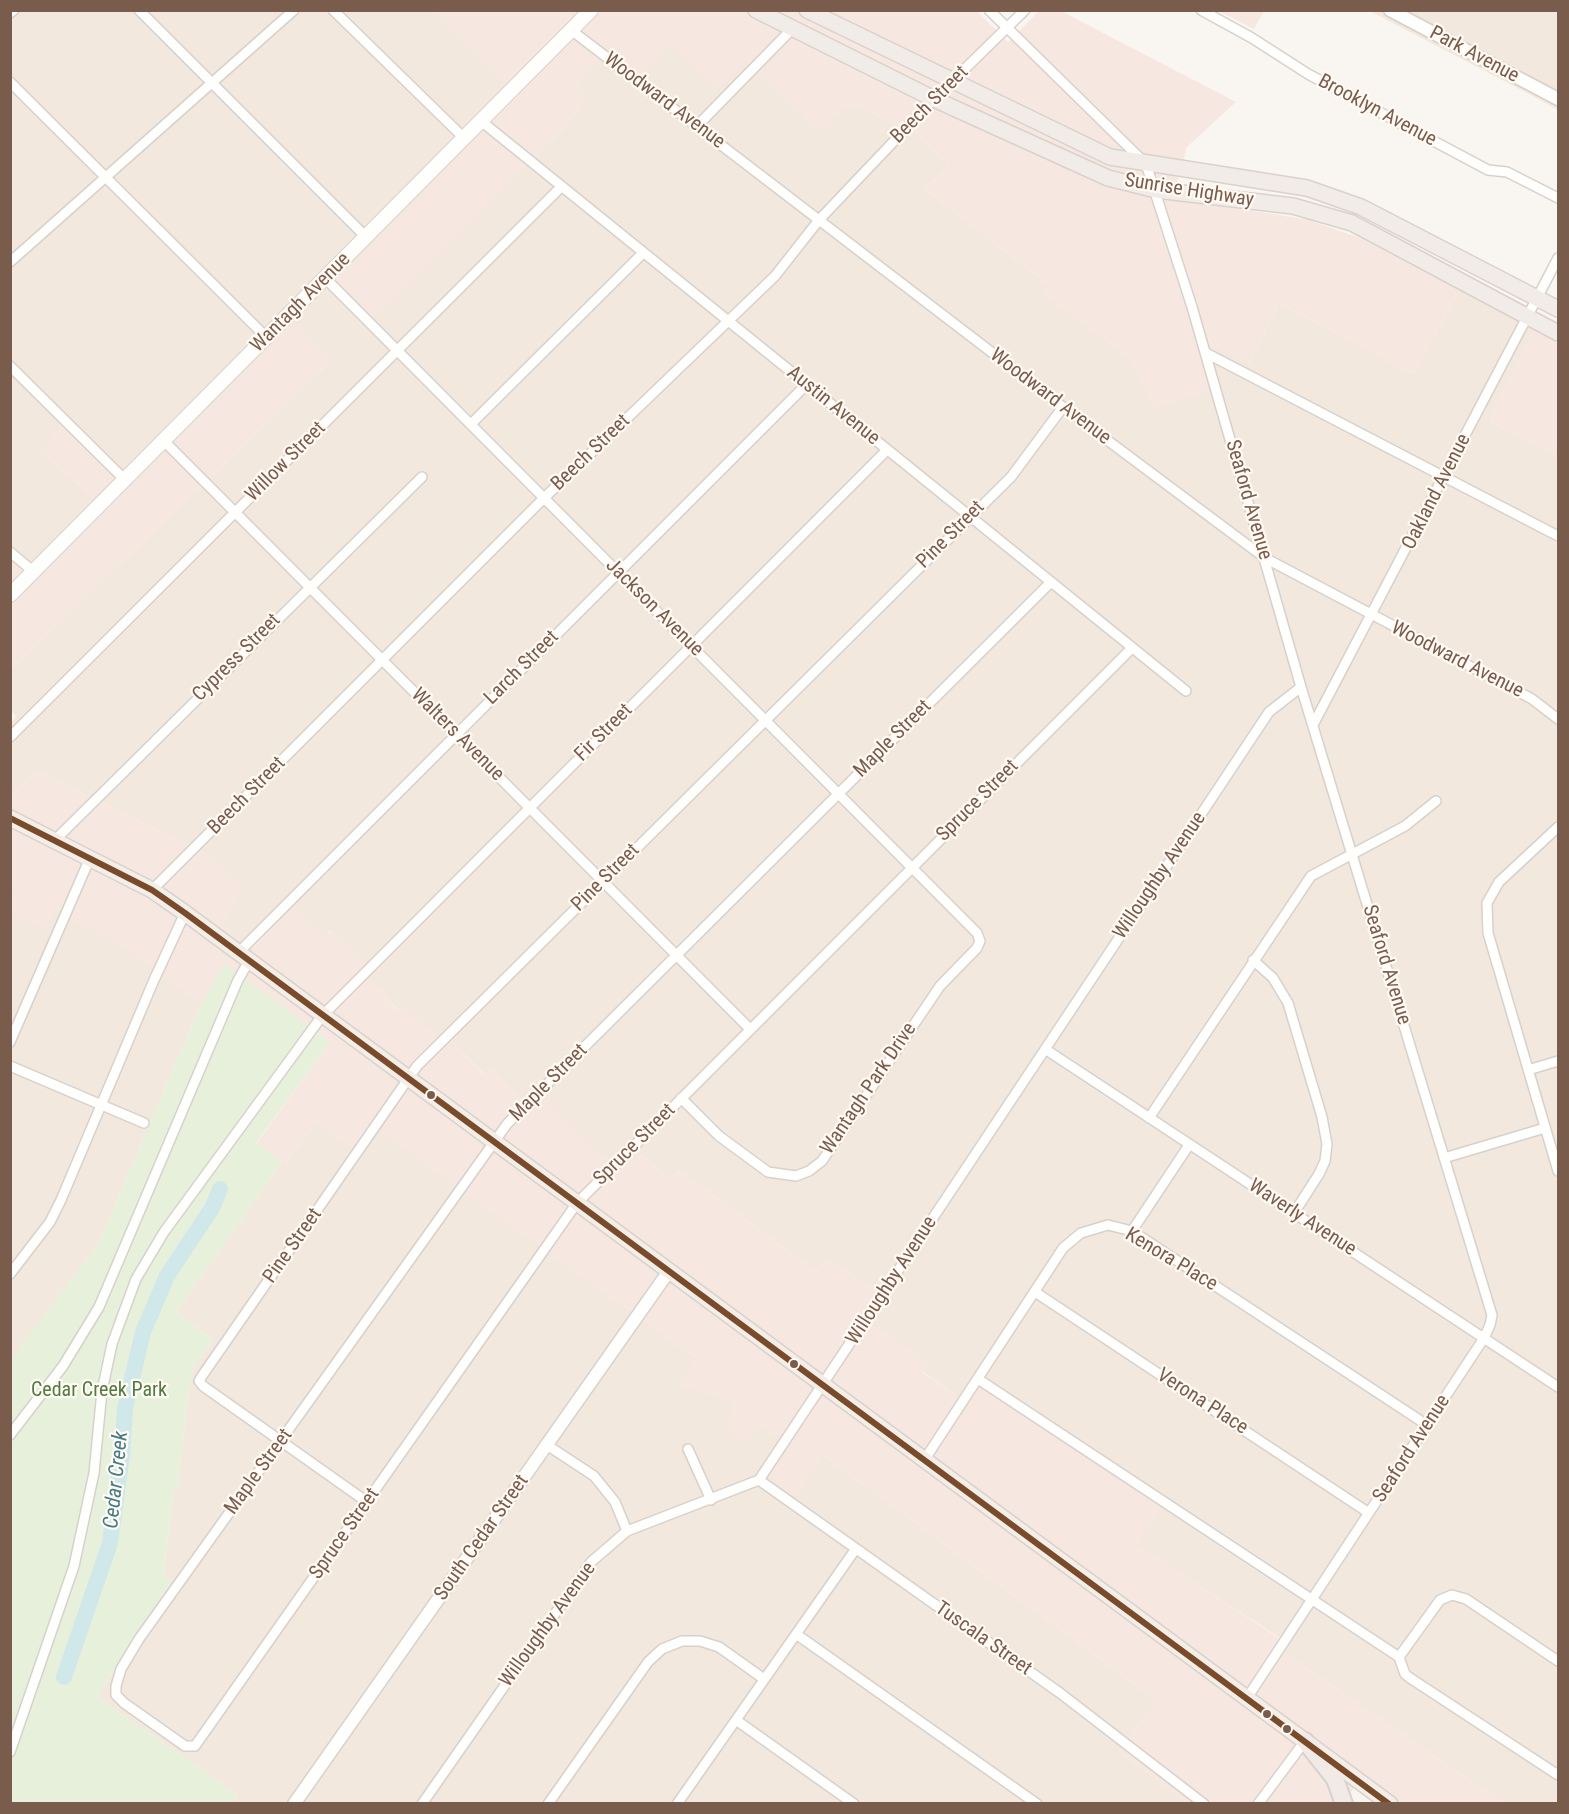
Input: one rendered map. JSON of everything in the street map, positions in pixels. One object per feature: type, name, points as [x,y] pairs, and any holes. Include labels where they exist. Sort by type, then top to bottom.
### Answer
[{"type":"highway","name":"Sunrise Highway","points":[[756,10],[934,99],[1108,178],[1151,178],[1306,188],[1361,207],[1558,309]]},
{"type":"highway","name":"Sunrise Highway","points":[[810,11],[1151,178],[1293,206],[1352,223],[1558,333]]},
{"type":"highway","points":[[1305,1741],[1335,1779],[1344,1803]]},
{"type":"main road","name":"Wantagh Avenue","points":[[10,595],[591,10]]},
{"type":"main road","points":[[10,818],[152,890],[185,913],[494,1144],[1390,1803]]},
{"type":"street","points":[[139,10],[366,237]]},
{"type":"street","points":[[10,262],[294,10]]},
{"type":"street","points":[[333,10],[464,138]]},
{"type":"street","points":[[989,10],[1151,178]]},
{"type":"street","name":"Beech Street","points":[[152,890],[544,498],[726,320],[775,276],[819,220],[934,99],[1025,10]]},
{"type":"street","name":"Brooklyn Avenue","points":[[1201,10],[1252,38],[1308,74],[1488,170],[1506,172],[1558,198]]},
{"type":"street","name":"Park Avenue","points":[[1390,10],[1558,99]]},
{"type":"street","points":[[697,126],[792,28]]},
{"type":"street","name":"Woodward Avenue","points":[[571,30],[1063,407],[1265,558],[1532,699],[1558,718]]},
{"type":"street","points":[[10,82],[266,337]]},
{"type":"street","name":"Austin Avenue","points":[[481,121],[1186,691]]},
{"type":"street","name":"Seaford Avenue","points":[[1151,178],[1206,353],[1301,687],[1492,1315],[1491,1325],[1484,1338],[1247,1698]]},
{"type":"street","name":"Willow Street","points":[[10,737],[561,187]]},
{"type":"street","points":[[471,424],[643,253]]},
{"type":"street","name":"Oakland Avenue","points":[[1314,725],[1558,258]]},
{"type":"street","name":"Jackson Avenue","points":[[326,278],[913,867],[977,933],[980,941]]},
{"type":"street","points":[[1206,353],[1558,536]]},
{"type":"street","points":[[10,366],[125,480]]},
{"type":"street","name":"Larch Street","points":[[10,1436],[63,1366],[99,1307],[238,980],[244,957],[456,734],[806,385]]},
{"type":"street","name":"Pine Street","points":[[280,1442],[203,1386],[200,1381],[408,1079],[421,1062],[1011,477],[1063,407]]},
{"type":"street","name":"Walters Avenue","points":[[164,441],[750,1029]]},
{"type":"street","name":"Fir Street","points":[[10,1752],[74,1566],[94,1473],[102,1391],[112,1344],[128,1298],[146,1261],[164,1232],[322,1016],[887,450]]},
{"type":"street","name":"Cypress Street","points":[[55,840],[309,586],[422,477]]},
{"type":"street","points":[[10,552],[34,572]]},
{"type":"street","name":"Maple Street","points":[[199,1741],[195,1746],[185,1746],[124,1703],[116,1695],[121,1669],[139,1639],[507,1124],[1051,582]]},
{"type":"street","name":"Spruce Street","points":[[199,1741],[577,1203],[1132,648]]},
{"type":"street","name":"Willoughby Avenue","points":[[422,1803],[591,1562],[627,1531],[759,1480],[1269,712],[1301,687]]},
{"type":"street","points":[[1149,1118],[1252,960],[1311,876],[1405,826],[1436,801]]},
{"type":"street","points":[[1558,827],[1499,882],[1487,903],[1488,933],[1558,1171]]},
{"type":"street","points":[[10,1042],[90,858]]},
{"type":"street","points":[[10,1274],[50,1222],[185,913]]},
{"type":"street","name":"Wantagh Park Drive","points":[[681,1098],[719,1137],[768,1172],[796,1176],[809,1171],[822,1161],[940,986],[977,948],[980,941]]},
{"type":"street","points":[[1252,960],[1273,978],[1288,1003],[1322,1117],[1327,1144],[1325,1161],[1294,1213]]},
{"type":"street","name":"Waverly Avenue","points":[[1045,1049],[1558,1387]]},
{"type":"street","points":[[1528,1070],[1558,1061]]},
{"type":"street","points":[[10,1066],[144,1123]]},
{"type":"street","points":[[1444,1158],[1545,1128]]},
{"type":"street","points":[[1132,1231],[1189,1144]]},
{"type":"street","name":"Kenora Place","points":[[925,1459],[1064,1248],[1081,1233],[1108,1225],[1132,1231],[1427,1425]]},
{"type":"street","name":"South Cedar Street","points":[[294,1803],[669,1271]]},
{"type":"street","name":"Verona Place","points":[[1035,1292],[1370,1513]]},
{"type":"street","points":[[978,1379],[1399,1657],[1401,1668],[1410,1678],[1558,1775]]},
{"type":"street","points":[[280,1442],[367,1502]]},
{"type":"street","points":[[547,1445],[594,1476],[615,1502],[627,1531]]},
{"type":"street","points":[[688,1449],[696,1461],[711,1500]]},
{"type":"street","name":"Tuscala Street","points":[[759,1480],[1060,1693],[1204,1803]]},
{"type":"street","points":[[677,1803],[855,1550]]},
{"type":"street","points":[[1399,1657],[1440,1600],[1452,1595],[1466,1599],[1558,1661]]},
{"type":"street","points":[[796,1634],[1037,1803]]},
{"type":"street","points":[[548,1803],[648,1662],[662,1649],[682,1641],[700,1641],[719,1647],[764,1679]]},
{"type":"street","points":[[736,1720],[854,1803]]},
{"type":"street","points":[[1258,1803],[1305,1741]]},
{"type":"shaded area","points":[[1059,10],[1236,102],[1187,147],[1173,198],[1309,220],[1360,238],[1459,290],[1414,374],[1279,303],[1249,364],[1207,342],[1220,387],[1155,408],[1130,358],[1044,294],[1050,286],[924,189],[949,165],[916,132],[848,103],[820,132],[746,60],[717,90],[671,44],[640,78],[604,51],[574,89],[587,99],[562,130],[364,330],[323,288],[518,95],[433,11],[977,11],[1008,42],[1039,11]]},
{"type":"shaded area","points":[[1264,10],[1254,29],[1219,11]]},
{"type":"shaded area","points":[[11,11],[433,11],[509,85],[315,279],[364,329],[562,130],[586,100],[574,89],[604,51],[671,44],[746,60],[820,131],[848,103],[916,132],[949,165],[924,189],[1050,286],[1044,294],[1130,358],[1155,408],[1206,341],[1249,364],[1279,303],[1414,374],[1459,290],[1534,330],[1490,422],[1558,457],[1558,1803],[1503,1803],[1283,1652],[1288,1643],[1136,1545],[1162,1505],[980,1385],[968,1404],[922,1371],[927,1363],[871,1325],[888,1299],[827,1259],[817,1272],[679,1170],[669,1180],[636,1149],[615,1170],[541,1097],[530,1108],[491,1069],[485,1075],[451,1041],[446,1045],[403,1008],[400,1011],[367,978],[374,971],[331,930],[324,938],[294,908],[252,948],[223,927],[204,852],[36,771],[11,796],[11,723],[16,717],[11,710],[11,669],[331,361],[117,478],[63,426],[41,451],[95,500],[27,569],[11,555]]},
{"type":"shaded area","points":[[1370,11],[1558,11],[1558,110],[1527,93]]},
{"type":"shaded area","points":[[282,312],[331,361],[11,669],[11,555],[27,568],[95,500],[41,451],[63,425],[117,478]]},
{"type":"shaded area","points":[[1534,330],[1558,343],[1558,457],[1490,422]]},
{"type":"shaded area","points":[[36,771],[204,852],[242,888],[223,926],[253,948],[294,908],[324,937],[332,930],[374,971],[368,978],[399,1011],[403,1007],[446,1045],[451,1041],[484,1075],[491,1069],[530,1108],[542,1097],[615,1170],[636,1149],[669,1180],[679,1170],[817,1272],[827,1259],[888,1299],[871,1325],[928,1363],[922,1372],[968,1404],[981,1384],[1162,1506],[1137,1545],[1288,1644],[1283,1652],[1503,1803],[1381,1803],[1356,1785],[1343,1803],[1188,1803],[1119,1751],[1157,1701],[823,1455],[794,1495],[767,1475],[788,1445],[758,1425],[745,1443],[727,1431],[734,1400],[679,1385],[697,1359],[379,1131],[362,1155],[316,1122],[285,1164],[256,1144],[330,1042],[224,964],[201,1004],[115,941],[53,911],[45,929],[11,914],[11,898],[14,889],[10,887],[11,796]]},
{"type":"shaded area","points":[[11,830],[224,963],[201,1004],[98,1245],[11,1360]]},
{"type":"shaded area","points":[[316,1122],[379,1130],[697,1359],[680,1385],[734,1400],[744,1443],[758,1424],[788,1445],[794,1494],[823,1455],[1157,1701],[1119,1751],[1188,1803],[232,1803],[238,1795],[97,1697],[172,1580],[163,1577],[174,1488],[178,1489],[187,1401],[193,1368],[213,1340],[176,1312],[282,1162],[286,1163]]},
{"type":"green space","name":"Cedar Creek Park","points":[[224,963],[330,1042],[256,1143],[282,1162],[176,1312],[213,1340],[193,1368],[187,1401],[178,1490],[174,1489],[163,1576],[172,1580],[97,1697],[238,1795],[232,1803],[11,1803],[10,1360],[98,1245],[201,1004]]},
{"type":"waterway","name":"Cedar Creek","points":[[64,1677],[110,1543],[122,1456],[125,1408],[143,1332],[167,1276],[212,1208],[220,1189]]},
{"type":"transit line","points":[[10,818],[152,890],[185,913],[1389,1804]]}]
